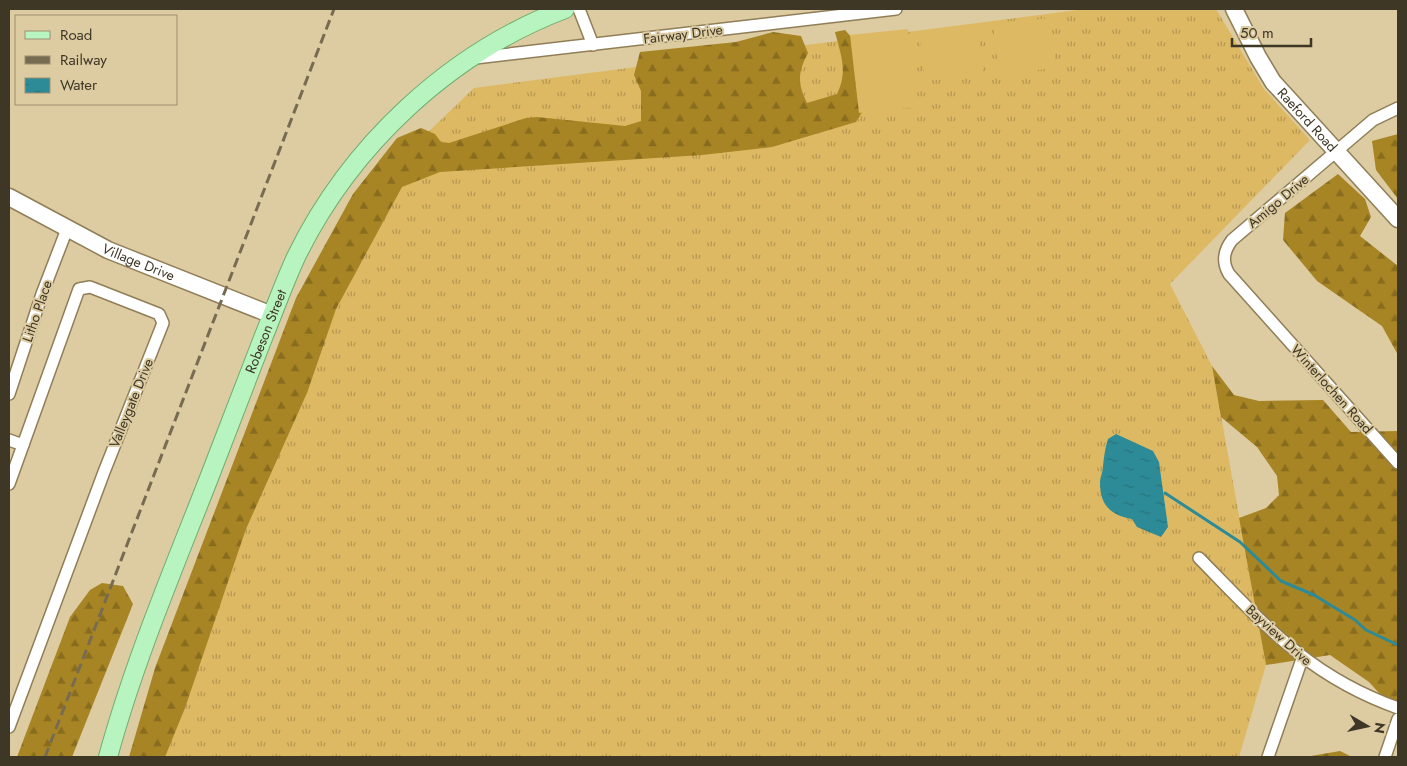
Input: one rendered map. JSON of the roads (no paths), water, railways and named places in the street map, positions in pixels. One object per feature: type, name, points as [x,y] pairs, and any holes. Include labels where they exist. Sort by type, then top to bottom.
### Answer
[{"type":"main road","name":"Robeson Street","points":[[108,757],[150,629],[272,315],[297,256],[312,228],[355,165],[404,112],[431,88],[470,59],[526,26],[565,9]]},
{"type":"main road","name":"Raeford Road","points":[[1234,9],[1273,82],[1398,219]]},
{"type":"main road","name":"Village Drive","points":[[9,197],[108,250],[272,315]]},
{"type":"street","points":[[580,9],[593,45]]},
{"type":"street","name":"Fairway Drive","points":[[470,59],[896,9]]},
{"type":"street","name":"Amigo Drive","points":[[1266,316],[1229,274],[1224,260],[1227,246],[1372,120],[1398,108]]},
{"type":"street","name":"Litho Place","points":[[9,394],[42,294],[67,229]]},
{"type":"street","name":"Valleygate Drive","points":[[9,484],[79,290],[90,287],[159,314],[163,323],[104,472],[9,727]]},
{"type":"street","name":"Winterlochen Road","points":[[1266,316],[1398,463]]},
{"type":"street","points":[[9,440],[23,445]]},
{"type":"street","name":"Bayview Drive","points":[[1198,558],[1278,638],[1302,659],[1352,689],[1398,708]]},
{"type":"street","points":[[1268,757],[1302,659]]},
{"type":"street","points":[[1385,757],[1398,719]]},
{"type":"water","points":[[1116,434],[1153,451],[1159,462],[1168,527],[1161,537],[1137,527],[1132,519],[1112,512],[1104,503],[1100,482],[1105,452],[1108,439]]},
{"type":"waterway","points":[[1165,493],[1240,542],[1281,581],[1314,595],[1355,620],[1366,630],[1398,645]]},
{"type":"railway","points":[[45,757],[334,9]]}]
